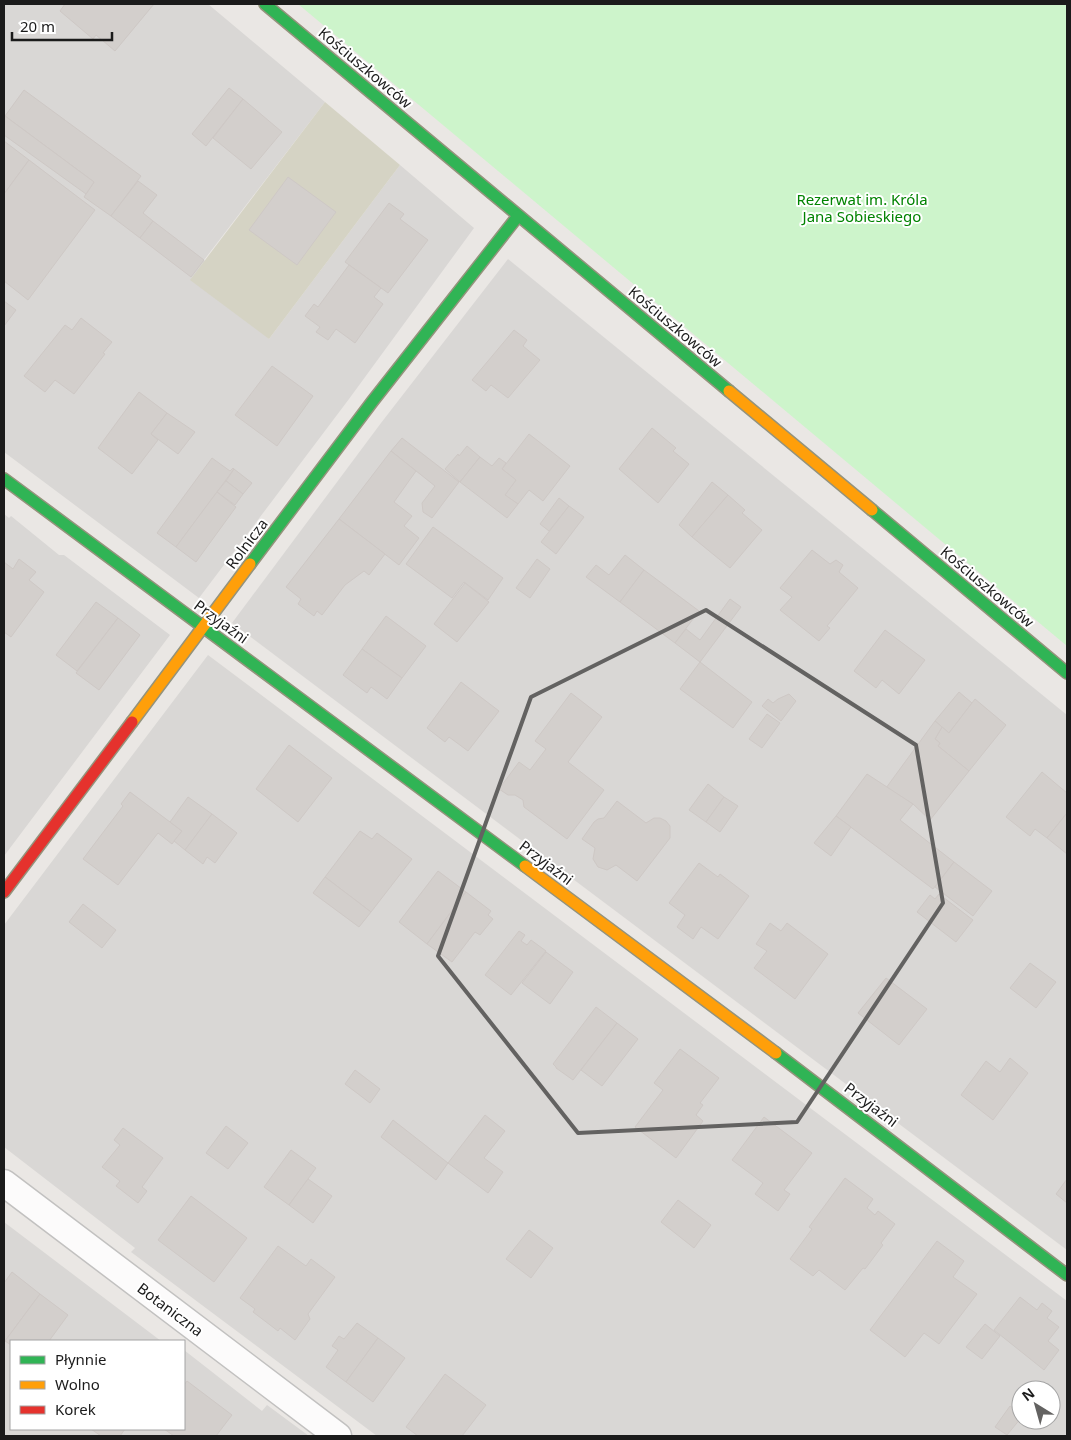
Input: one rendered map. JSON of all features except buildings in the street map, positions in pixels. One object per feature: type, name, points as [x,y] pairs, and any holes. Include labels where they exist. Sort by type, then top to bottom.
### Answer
[{"type":"street","name":"Kościuszkowców","points":[[265,4],[1067,673]]},
{"type":"street","name":"Rolnicza","points":[[4,892],[372,402],[518,216]]},
{"type":"street","name":"Przyjaźni","points":[[4,479],[807,1076],[1067,1275]]},
{"type":"street","name":"Botaniczna","points":[[4,1183],[338,1436]]},
{"type":"highlighted area","points":[[706,610],[916,745],[943,903],[797,1122],[578,1133],[438,956],[531,697]]},
{"type":"shaded area","points":[[4,4],[208,4],[325,102],[204,260],[269,339],[400,165],[474,228],[349,399],[199,598],[4,452]]},
{"type":"shaded area","points":[[325,102],[400,165],[269,339],[190,280]]},
{"type":"shaded area","points":[[508,259],[1067,715],[1067,1250],[232,623],[381,423]]},
{"type":"shaded area","points":[[4,514],[9,518],[11,516],[59,555],[64,555],[170,635],[4,856]]},
{"type":"shaded area","points":[[208,655],[1067,1301],[1067,1436],[377,1436],[131,1252],[135,1248],[4,1147],[4,925]]},
{"type":"shaded area","points":[[4,1222],[160,1340],[10,1340],[10,1430],[185,1430],[185,1351],[262,1411],[267,1405],[309,1436],[4,1436]]},
{"type":"green space","name":"Rezerwat im. Króla Jana Sobieskiego","points":[[298,4],[1067,4],[1067,646]]},
{"type":"traffic: fast","points":[[265,4],[729,391]]},
{"type":"traffic: fast","points":[[250,564],[372,402],[518,216]]},
{"type":"traffic: fast","points":[[4,479],[525,866]]},
{"type":"traffic: fast","points":[[872,510],[1067,673]]},
{"type":"traffic: fast","points":[[776,1053],[1067,1275]]},
{"type":"traffic: slow","points":[[729,391],[872,510]]},
{"type":"traffic: slow","points":[[132,722],[250,564]]},
{"type":"traffic: slow","points":[[525,866],[776,1053]]},
{"type":"traffic: jam","points":[[4,892],[132,722]]}]
